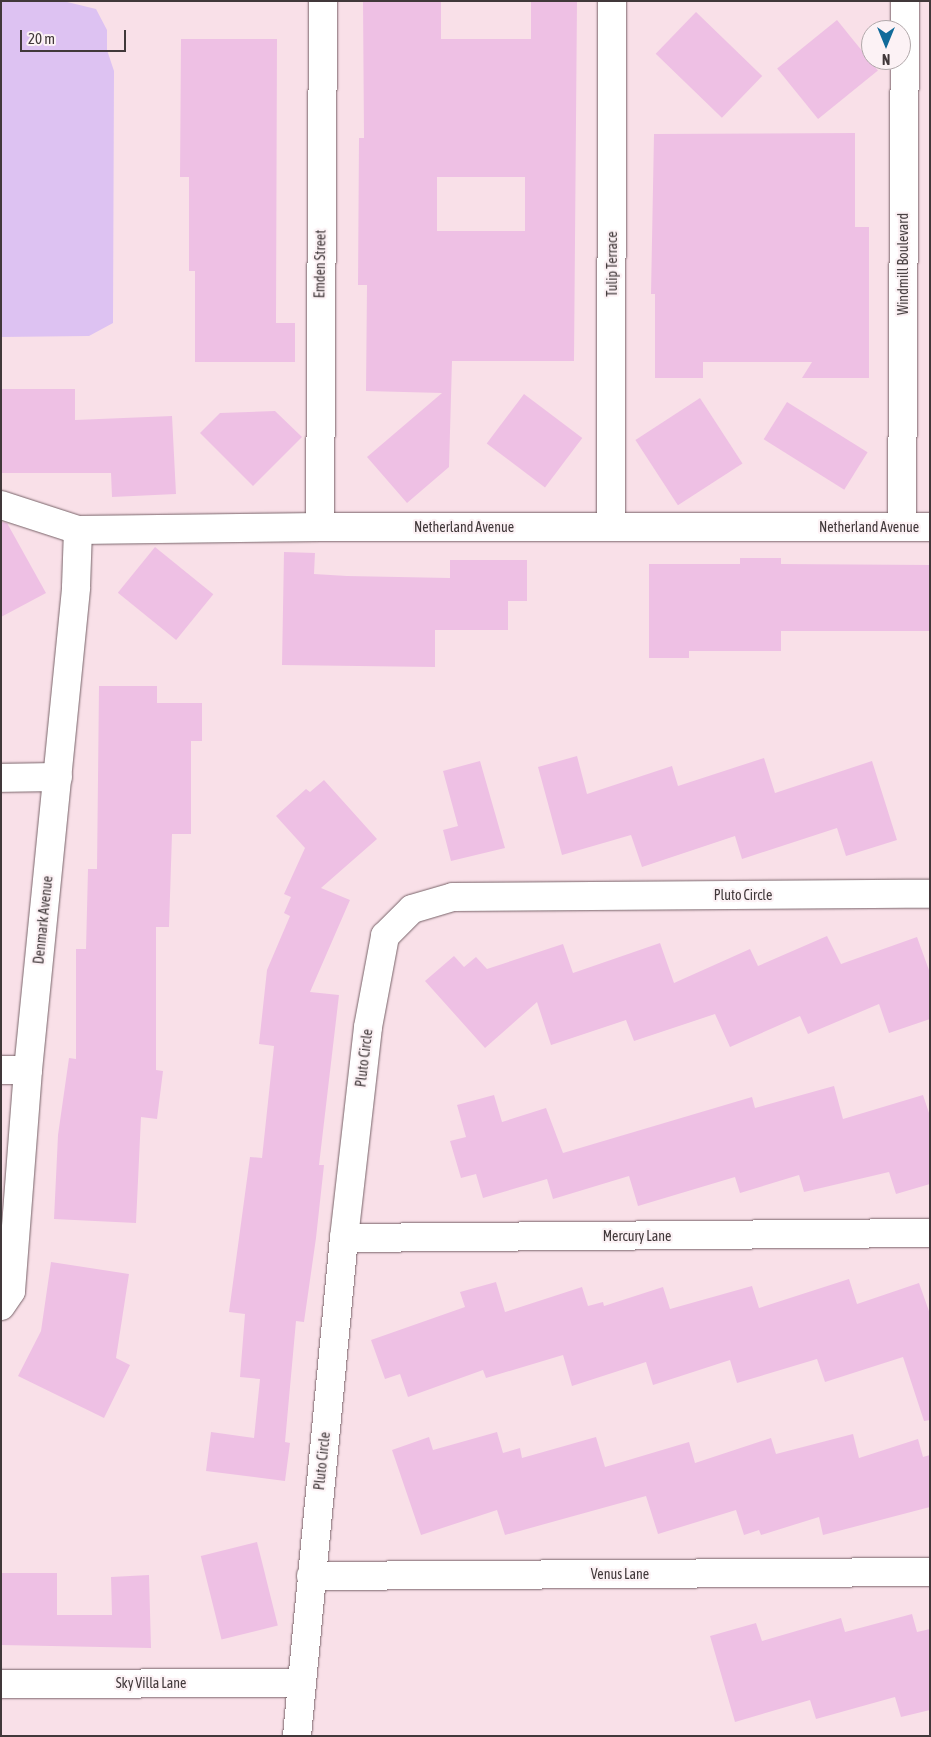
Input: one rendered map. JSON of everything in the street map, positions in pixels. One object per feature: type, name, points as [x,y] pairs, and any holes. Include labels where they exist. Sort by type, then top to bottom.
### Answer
[{"type":"street","name":"Emden Street","points":[[320,527],[324,1]]},
{"type":"street","name":"Tulip Terrace","points":[[611,527],[612,1]]},
{"type":"street","name":"Windmill Boulevard","points":[[902,527],[905,1]]},
{"type":"street","name":"Netherland Avenue","points":[[1,505],[78,530],[320,527],[930,527]]},
{"type":"street","name":"Denmark Avenue","points":[[1,1306],[12,1291],[15,1070],[58,777],[78,530]]},
{"type":"street","points":[[1,778],[58,777]]},
{"type":"street","name":"Pluto Circle","points":[[296,1736],[344,1238],[376,974],[385,936],[412,909],[452,897],[930,894]]},
{"type":"street","name":"Mercury Lane","points":[[344,1238],[930,1233]]},
{"type":"street","name":"Venus Lane","points":[[311,1576],[930,1572]]},
{"type":"street","name":"Sky Villa Lane","points":[[1,1684],[301,1683]]},
{"type":"shaded area","points":[[1,1],[63,1],[96,9],[107,30],[107,50],[114,71],[113,323],[89,336],[1,337]]},
{"type":"building","points":[[363,1],[441,1],[441,39],[531,39],[531,1],[577,1],[574,361],[452,361],[449,467],[407,503],[367,457],[442,393],[366,391],[367,285],[358,285],[359,138],[364,138]],"holes":[[[437,177],[525,177],[525,231],[437,231]]]},
{"type":"building","points":[[696,12],[762,76],[722,118],[656,54]]},
{"type":"building","points":[[837,20],[861,50],[861,70],[878,71],[818,119],[777,68]]},
{"type":"building","points":[[181,39],[277,39],[276,323],[295,323],[295,362],[195,362],[195,271],[189,271],[189,177],[180,177]]},
{"type":"building","points":[[855,133],[855,227],[869,227],[869,378],[802,378],[812,362],[703,362],[703,378],[655,378],[655,294],[651,294],[654,134]]},
{"type":"building","points":[[1,389],[75,389],[75,420],[172,416],[176,494],[112,497],[111,473],[1,473]]},
{"type":"building","points":[[524,394],[582,438],[545,487],[487,444]]},
{"type":"building","points":[[700,398],[742,463],[678,505],[635,440]]},
{"type":"building","points":[[787,402],[868,452],[844,490],[764,439]]},
{"type":"building","points":[[275,411],[302,437],[253,486],[200,433],[220,413]]},
{"type":"building","points":[[1,522],[7,523],[46,593],[1,617]]},
{"type":"building","points":[[155,547],[213,594],[176,640],[118,593]]},
{"type":"building","points":[[284,552],[315,553],[314,574],[347,576],[450,578],[450,560],[527,560],[527,601],[508,601],[508,630],[435,630],[435,667],[282,665]]},
{"type":"building","points":[[740,558],[781,558],[781,564],[930,565],[930,631],[781,631],[781,651],[689,651],[689,658],[649,658],[649,564],[740,564]]},
{"type":"building","points":[[99,686],[157,686],[157,703],[202,703],[202,741],[191,741],[191,834],[172,834],[169,927],[156,927],[156,1070],[163,1071],[157,1119],[141,1117],[136,1223],[54,1219],[58,1135],[69,1058],[76,1059],[76,949],[86,949],[88,869],[97,869]]},
{"type":"building","points":[[577,756],[587,794],[672,766],[678,786],[764,758],[775,793],[872,761],[897,840],[846,856],[837,828],[742,859],[735,836],[642,867],[631,835],[562,855],[538,767]]},
{"type":"building","points":[[480,761],[505,848],[451,861],[443,830],[458,826],[443,771]]},
{"type":"building","points":[[324,780],[377,839],[321,888],[350,900],[310,992],[339,995],[319,1165],[324,1165],[316,1238],[304,1322],[296,1321],[285,1442],[290,1443],[285,1481],[206,1471],[211,1432],[254,1438],[260,1379],[240,1377],[245,1314],[229,1312],[250,1157],[262,1158],[274,1046],[259,1044],[267,970],[290,916],[284,913],[291,897],[284,894],[305,848],[276,816],[306,789],[310,792]]},
{"type":"building","points":[[827,936],[841,964],[917,937],[930,973],[930,1019],[889,1033],[879,1004],[808,1034],[800,1016],[730,1047],[715,1014],[634,1041],[626,1020],[551,1045],[537,1002],[485,1048],[425,981],[454,956],[464,967],[476,957],[487,969],[563,944],[573,973],[660,943],[674,983],[750,949],[758,966]]},
{"type":"building","points":[[834,1086],[843,1119],[923,1095],[930,1116],[930,1184],[896,1194],[889,1172],[804,1192],[799,1175],[740,1193],[735,1177],[638,1206],[629,1176],[553,1199],[547,1179],[483,1198],[476,1174],[461,1178],[450,1141],[466,1137],[457,1105],[494,1095],[502,1122],[546,1108],[563,1153],[752,1097],[755,1108]]},
{"type":"building","points":[[51,1262],[129,1274],[116,1358],[130,1365],[104,1418],[18,1376],[41,1331]]},
{"type":"building","points":[[849,1279],[857,1304],[919,1283],[930,1314],[930,1420],[924,1421],[903,1357],[825,1382],[817,1359],[737,1383],[730,1360],[653,1385],[646,1362],[572,1386],[563,1355],[486,1378],[483,1370],[408,1397],[400,1374],[385,1379],[371,1340],[465,1307],[460,1292],[496,1282],[505,1312],[582,1287],[588,1306],[603,1302],[604,1306],[663,1287],[670,1309],[752,1286],[759,1308]]},
{"type":"building","points":[[497,1432],[503,1453],[520,1448],[522,1458],[596,1437],[605,1467],[689,1442],[695,1463],[771,1438],[776,1454],[853,1434],[859,1458],[918,1439],[923,1457],[930,1455],[930,1507],[823,1535],[819,1517],[761,1535],[759,1530],[744,1535],[736,1510],[658,1534],[646,1496],[505,1535],[497,1510],[421,1535],[392,1450],[429,1437],[433,1450]]},
{"type":"building","points":[[257,1542],[278,1625],[222,1639],[201,1556]]},
{"type":"building","points":[[1,1573],[57,1573],[57,1615],[112,1615],[111,1577],[149,1575],[151,1648],[1,1645]]},
{"type":"building","points":[[912,1614],[917,1632],[930,1629],[930,1710],[901,1717],[895,1697],[816,1719],[810,1700],[735,1722],[710,1636],[756,1623],[762,1641],[841,1618],[845,1632]]}]
